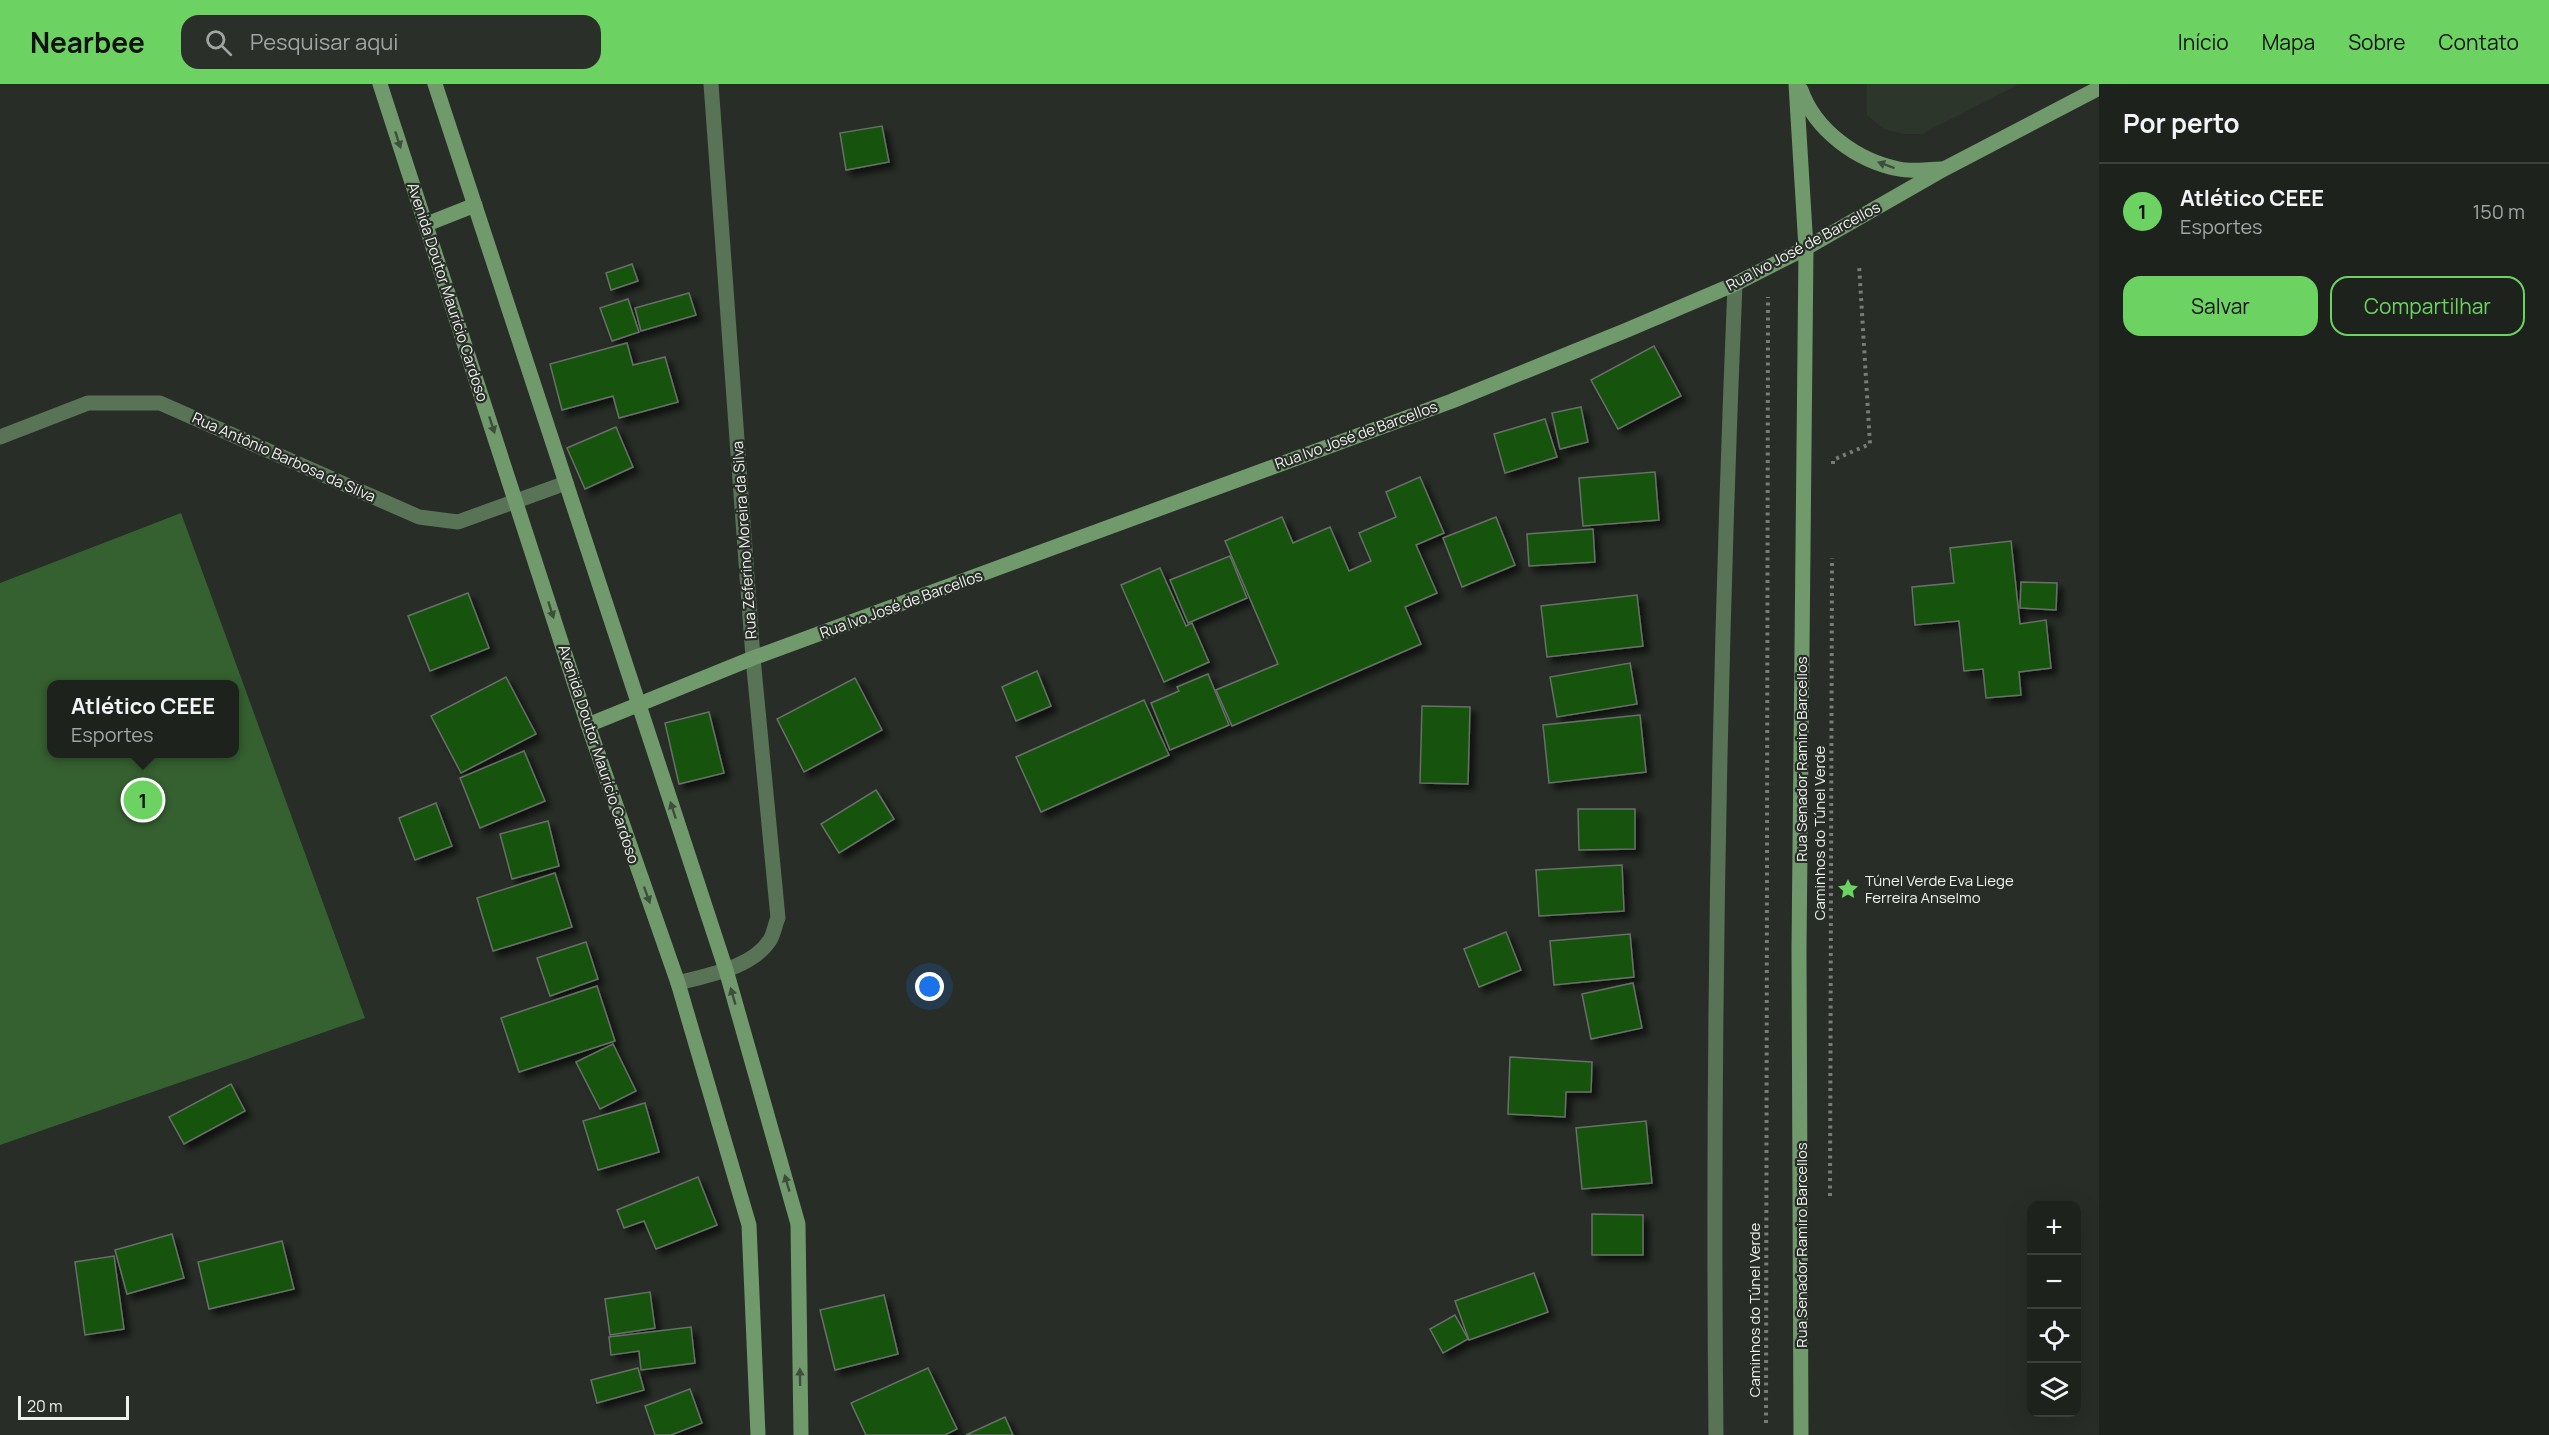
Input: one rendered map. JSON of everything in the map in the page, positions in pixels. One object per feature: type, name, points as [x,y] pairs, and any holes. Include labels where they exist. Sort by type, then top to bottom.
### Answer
[{"type":"street","name":"Avenida Doutor Maurício Cardoso","points":[[380,84],[588,725],[678,983],[749,1225],[758,1435]]},
{"type":"street","points":[[435,84],[726,970],[798,1224],[801,1435]]},
{"type":"street","name":"Rua Zeferino Moreira da Silva","points":[[678,983],[726,970],[757,954],[770,939],[778,918],[753,658],[711,84]]},
{"type":"street","points":[[1797,84],[1806,106],[1823,129],[1862,156],[1900,169],[1944,169]]},
{"type":"street","name":"Rua Senador Ramiro Barcellos","points":[[1797,84],[1806,248],[1799,949],[1802,1435]]},
{"type":"street","name":"Rua Ivo José de Barcellos","points":[[588,725],[753,658],[1452,401],[1735,284],[1806,248],[1944,169],[2099,88]]},
{"type":"street","points":[[427,224],[475,205]]},
{"type":"street","points":[[1716,1435],[1713,1166],[1722,607],[1735,284]]},
{"type":"street","name":"Rua Antônio Barbosa da Silva","points":[[0,437],[88,403],[160,403],[419,517],[458,522],[566,483]]},
{"type":"path","points":[[1833,472],[1833,460],[1870,444],[1859,264]]},
{"type":"path","name":"Caminhos do Túnel Verde","points":[[1766,1423],[1768,297]]},
{"type":"path","name":"Caminhos do Túnel Verde","points":[[1830,1201],[1833,556]]},
{"type":"shaded area","points":[[1867,84],[2019,84],[1922,134],[1904,134],[1884,129],[1867,115]]},
{"type":"green space","points":[[181,513],[365,1018],[0,1145],[0,583]]},
{"type":"building","points":[[882,126],[889,162],[846,170],[840,133]]},
{"type":"building","points":[[632,264],[638,281],[611,290],[606,273]]},
{"type":"building","points":[[689,293],[696,315],[641,331],[635,308]]},
{"type":"building","points":[[628,299],[639,332],[612,341],[600,308]]},
{"type":"building","points":[[627,343],[633,365],[665,357],[678,402],[619,418],[613,396],[562,410],[550,364]]},
{"type":"building","points":[[1654,346],[1681,396],[1618,429],[1591,380]]},
{"type":"building","points":[[1581,407],[1588,442],[1560,449],[1552,413]]},
{"type":"building","points":[[1545,419],[1557,457],[1505,473],[1494,434]]},
{"type":"building","points":[[616,427],[633,467],[585,489],[567,448]]},
{"type":"building","points":[[1655,472],[1659,520],[1583,526],[1579,478]]},
{"type":"building","points":[[1420,477],[1444,533],[1416,545],[1437,593],[1405,607],[1421,644],[1232,726],[1216,690],[1278,664],[1225,541],[1282,517],[1293,543],[1330,527],[1349,571],[1371,561],[1359,533],[1396,517],[1386,492]]},
{"type":"building","points":[[1496,517],[1515,565],[1462,587],[1443,538]]},
{"type":"building","points":[[1593,529],[1595,562],[1529,566],[1527,534]]},
{"type":"building","points":[[2011,541],[2020,624],[2046,620],[2051,668],[2019,672],[2021,695],[1986,698],[1983,669],[1964,671],[1959,621],[1915,625],[1912,587],[1954,583],[1950,548]]},
{"type":"building","points":[[1230,556],[1247,598],[1188,623],[1170,580]]},
{"type":"building","points":[[1160,568],[1186,626],[1192,623],[1209,662],[1164,682],[1121,585]]},
{"type":"building","points":[[2021,582],[2057,583],[2056,610],[2020,608]]},
{"type":"building","points":[[468,593],[489,648],[430,671],[408,616]]},
{"type":"building","points":[[1637,595],[1643,646],[1547,657],[1541,606]]},
{"type":"building","points":[[1630,663],[1637,704],[1557,717],[1550,677]]},
{"type":"building","points":[[1037,671],[1051,706],[1016,721],[1002,687]]},
{"type":"building","points":[[1208,674],[1229,725],[1170,750],[1151,703],[1179,691],[1177,687]]},
{"type":"building","points":[[506,677],[536,734],[461,773],[431,716]]},
{"type":"building","points":[[855,678],[882,730],[804,772],[777,719]]},
{"type":"building","points":[[1144,700],[1169,755],[1041,812],[1016,757]]},
{"type":"building","points":[[1422,706],[1470,707],[1468,784],[1420,783]]},
{"type":"building","points":[[709,712],[724,773],[679,784],[665,723]]},
{"type":"building","points":[[1640,715],[1646,772],[1549,783],[1543,725]]},
{"type":"building","points":[[524,751],[545,801],[480,828],[460,778]]},
{"type":"building","points":[[876,790],[894,819],[839,853],[821,824]]},
{"type":"building","points":[[436,803],[452,846],[415,860],[399,818]]},
{"type":"building","points":[[1578,809],[1635,809],[1635,849],[1579,850]]},
{"type":"building","points":[[548,821],[559,866],[512,879],[500,834]]},
{"type":"building","points":[[1622,865],[1624,911],[1539,916],[1536,870]]},
{"type":"building","points":[[555,873],[572,927],[493,951],[477,898]]},
{"type":"building","points":[[1506,932],[1521,970],[1479,987],[1464,949]]},
{"type":"building","points":[[1630,934],[1634,977],[1554,985],[1550,941]]},
{"type":"building","points":[[586,942],[598,979],[550,996],[537,958]]},
{"type":"building","points":[[1633,983],[1642,1028],[1591,1039],[1582,994]]},
{"type":"building","points":[[597,986],[615,1041],[519,1072],[501,1018]]},
{"type":"building","points":[[613,1044],[636,1091],[600,1109],[576,1062]]},
{"type":"building","points":[[1510,1057],[1592,1062],[1591,1092],[1566,1092],[1565,1117],[1508,1114]]},
{"type":"building","points":[[231,1084],[245,1111],[184,1144],[169,1117]]},
{"type":"building","points":[[645,1103],[659,1152],[598,1170],[583,1121]]},
{"type":"building","points":[[1646,1121],[1652,1183],[1582,1189],[1576,1128]]},
{"type":"building","points":[[698,1177],[717,1225],[656,1249],[644,1221],[624,1228],[617,1210]]},
{"type":"building","points":[[1592,1214],[1643,1215],[1643,1255],[1592,1255]]},
{"type":"building","points":[[172,1234],[184,1278],[127,1294],[115,1250]]},
{"type":"building","points":[[282,1241],[294,1289],[209,1309],[198,1262]]},
{"type":"building","points":[[114,1256],[124,1329],[85,1335],[75,1262]]},
{"type":"building","points":[[1534,1273],[1548,1312],[1469,1340],[1455,1301]]},
{"type":"building","points":[[650,1292],[655,1328],[610,1335],[605,1299]]},
{"type":"building","points":[[884,1295],[898,1354],[835,1370],[820,1310]]},
{"type":"building","points":[[1455,1315],[1468,1339],[1443,1353],[1430,1329]]},
{"type":"building","points":[[691,1327],[695,1363],[641,1370],[639,1351],[611,1355],[609,1337]]},
{"type":"building","points":[[638,1368],[644,1390],[597,1403],[591,1380]]},
{"type":"building","points":[[928,1368],[957,1429],[945,1435],[866,1435],[851,1403]]},
{"type":"building","points":[[690,1389],[702,1423],[671,1435],[655,1435],[645,1406]]},
{"type":"building","points":[[1005,1417],[1013,1435],[966,1435]]},
{"type":"place","name":"Atlético CEEE","points":[[143,800]]},
{"type":"place","name":"Túnel Verde Eva Liege Ferreira Anselmo","points":[[1848,889]]}]
